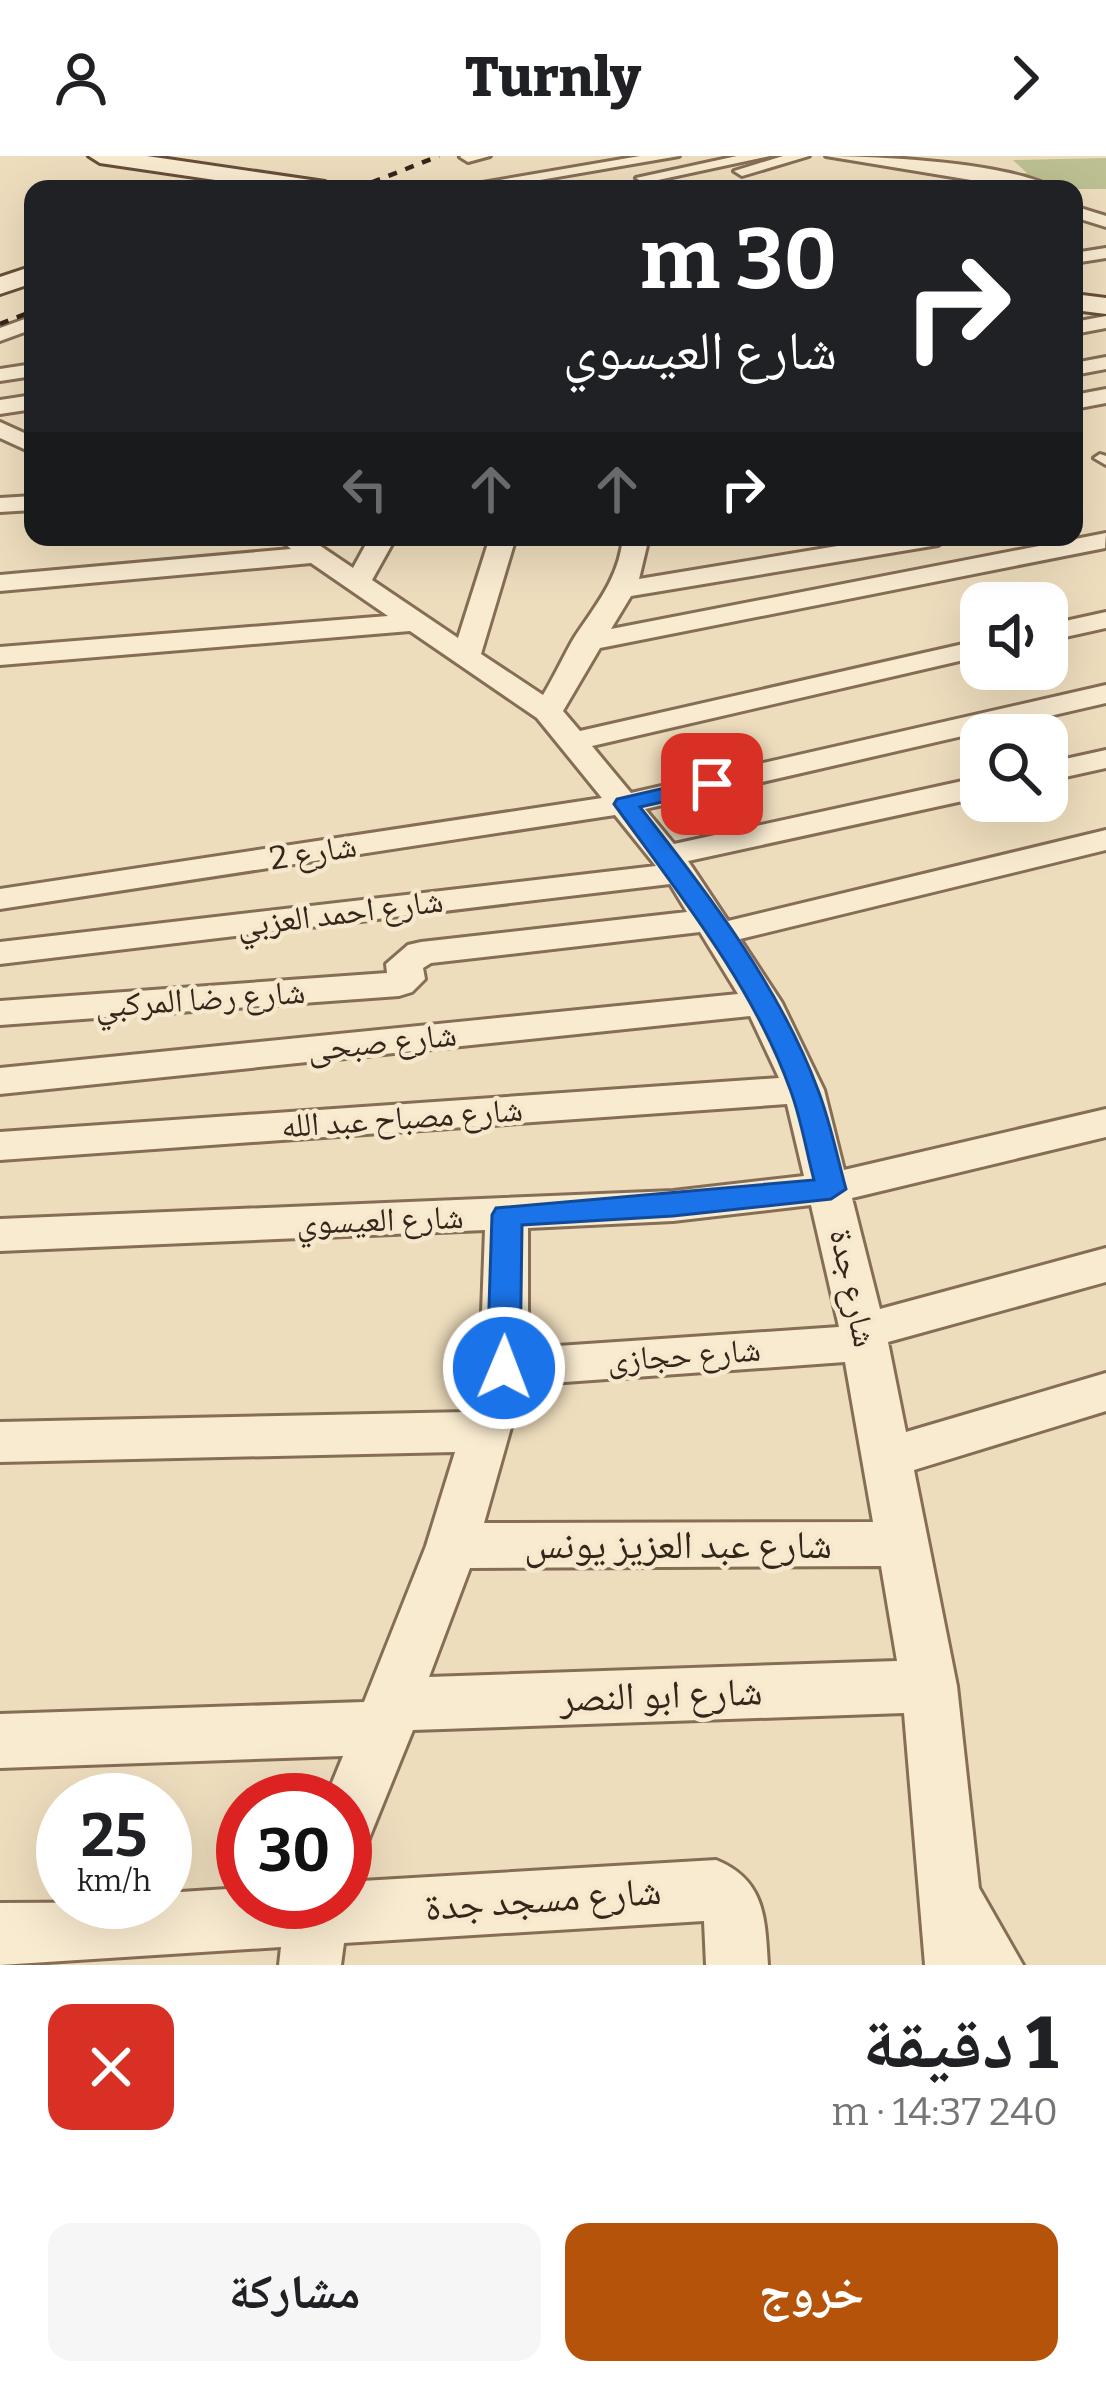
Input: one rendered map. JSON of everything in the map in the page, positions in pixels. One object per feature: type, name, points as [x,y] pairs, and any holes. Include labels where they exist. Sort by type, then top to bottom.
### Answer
[{"type":"main road","points":[[100,156],[243,180]]},
{"type":"main road","points":[[293,180],[336,161]]},
{"type":"street","points":[[468,157],[482,156]]},
{"type":"street","points":[[514,180],[671,156]]},
{"type":"street","points":[[633,180],[762,156]]},
{"type":"street","points":[[704,180],[801,156]]},
{"type":"street","points":[[771,180],[839,157],[995,180]]},
{"type":"street","points":[[936,180],[961,174],[974,180]]},
{"type":"street","points":[[1086,316],[1106,359]]},
{"type":"street","points":[[0,584],[305,546]]},
{"type":"street","name":"شارع جدة","points":[[305,546],[559,727],[674,865],[763,1003],[804,1090],[864,1337],[929,1686],[956,1965]]},
{"type":"street","points":[[358,581],[378,546]]},
{"type":"street","points":[[466,657],[500,546]]},
{"type":"street","points":[[635,546],[621,590],[585,643],[559,727],[960,652]]},
{"type":"street","points":[[621,590],[884,546]]},
{"type":"street","points":[[585,643],[1080,546]]},
{"type":"street","points":[[1068,628],[1106,620]]},
{"type":"street","points":[[0,656],[416,622]]},
{"type":"street","name":"شارع 2","points":[[0,899],[625,804],[1106,694]]},
{"type":"street","points":[[1068,767],[1106,759]]},
{"type":"street","name":"شارع احمد العزبي","points":[[0,953],[674,865],[960,792]]},
{"type":"street","points":[[713,927],[1106,840]]},
{"type":"street","name":"شارع رضا المركبي","points":[[0,1013],[399,984],[407,980],[404,964],[421,953],[713,927]]},
{"type":"street","name":"شارع صبحى","points":[[0,1081],[763,1003]]},
{"type":"street","name":"شارع مصباح عبد الله","points":[[0,1146],[804,1090]]},
{"type":"street","name":"شارع العيسوي","points":[[0,1235],[673,1206],[831,1189],[1106,1123]]},
{"type":"street","points":[[366,1773],[452,1546],[504,1368],[507,1215]]},
{"type":"street","name":"شارع حجازى","points":[[504,1368],[864,1337],[1106,1265]]},
{"type":"street","points":[[889,1457],[1106,1392]]},
{"type":"street","points":[[0,1442],[486,1431]]},
{"type":"street","name":"شارع عبد العزيز يونس","points":[[452,1546],[904,1544]]},
{"type":"street","name":"شارع ابو النصر","points":[[0,1741],[929,1686]]},
{"type":"street","name":"شارع مسجد جدة","points":[[372,1921],[716,1890],[728,1897],[733,1912],[737,1965]]},
{"type":"street","points":[[953,1904],[992,1965]]},
{"type":"street","name":"شارع مسجد جدة","points":[[0,1934],[216,1929]]},
{"type":"green space","points":[[1106,158],[1106,189],[1083,189],[1083,180],[1027,180],[1004,174],[1027,173],[1013,160]]},
{"type":"railway","points":[[378,180],[439,156]]},
{"type":"railway","points":[[0,324],[24,315]]},
{"type":"route","points":[[504,1368],[507,1215],[673,1206],[831,1189],[804,1090],[763,1003],[680,873],[625,804],[712,784]]}]
